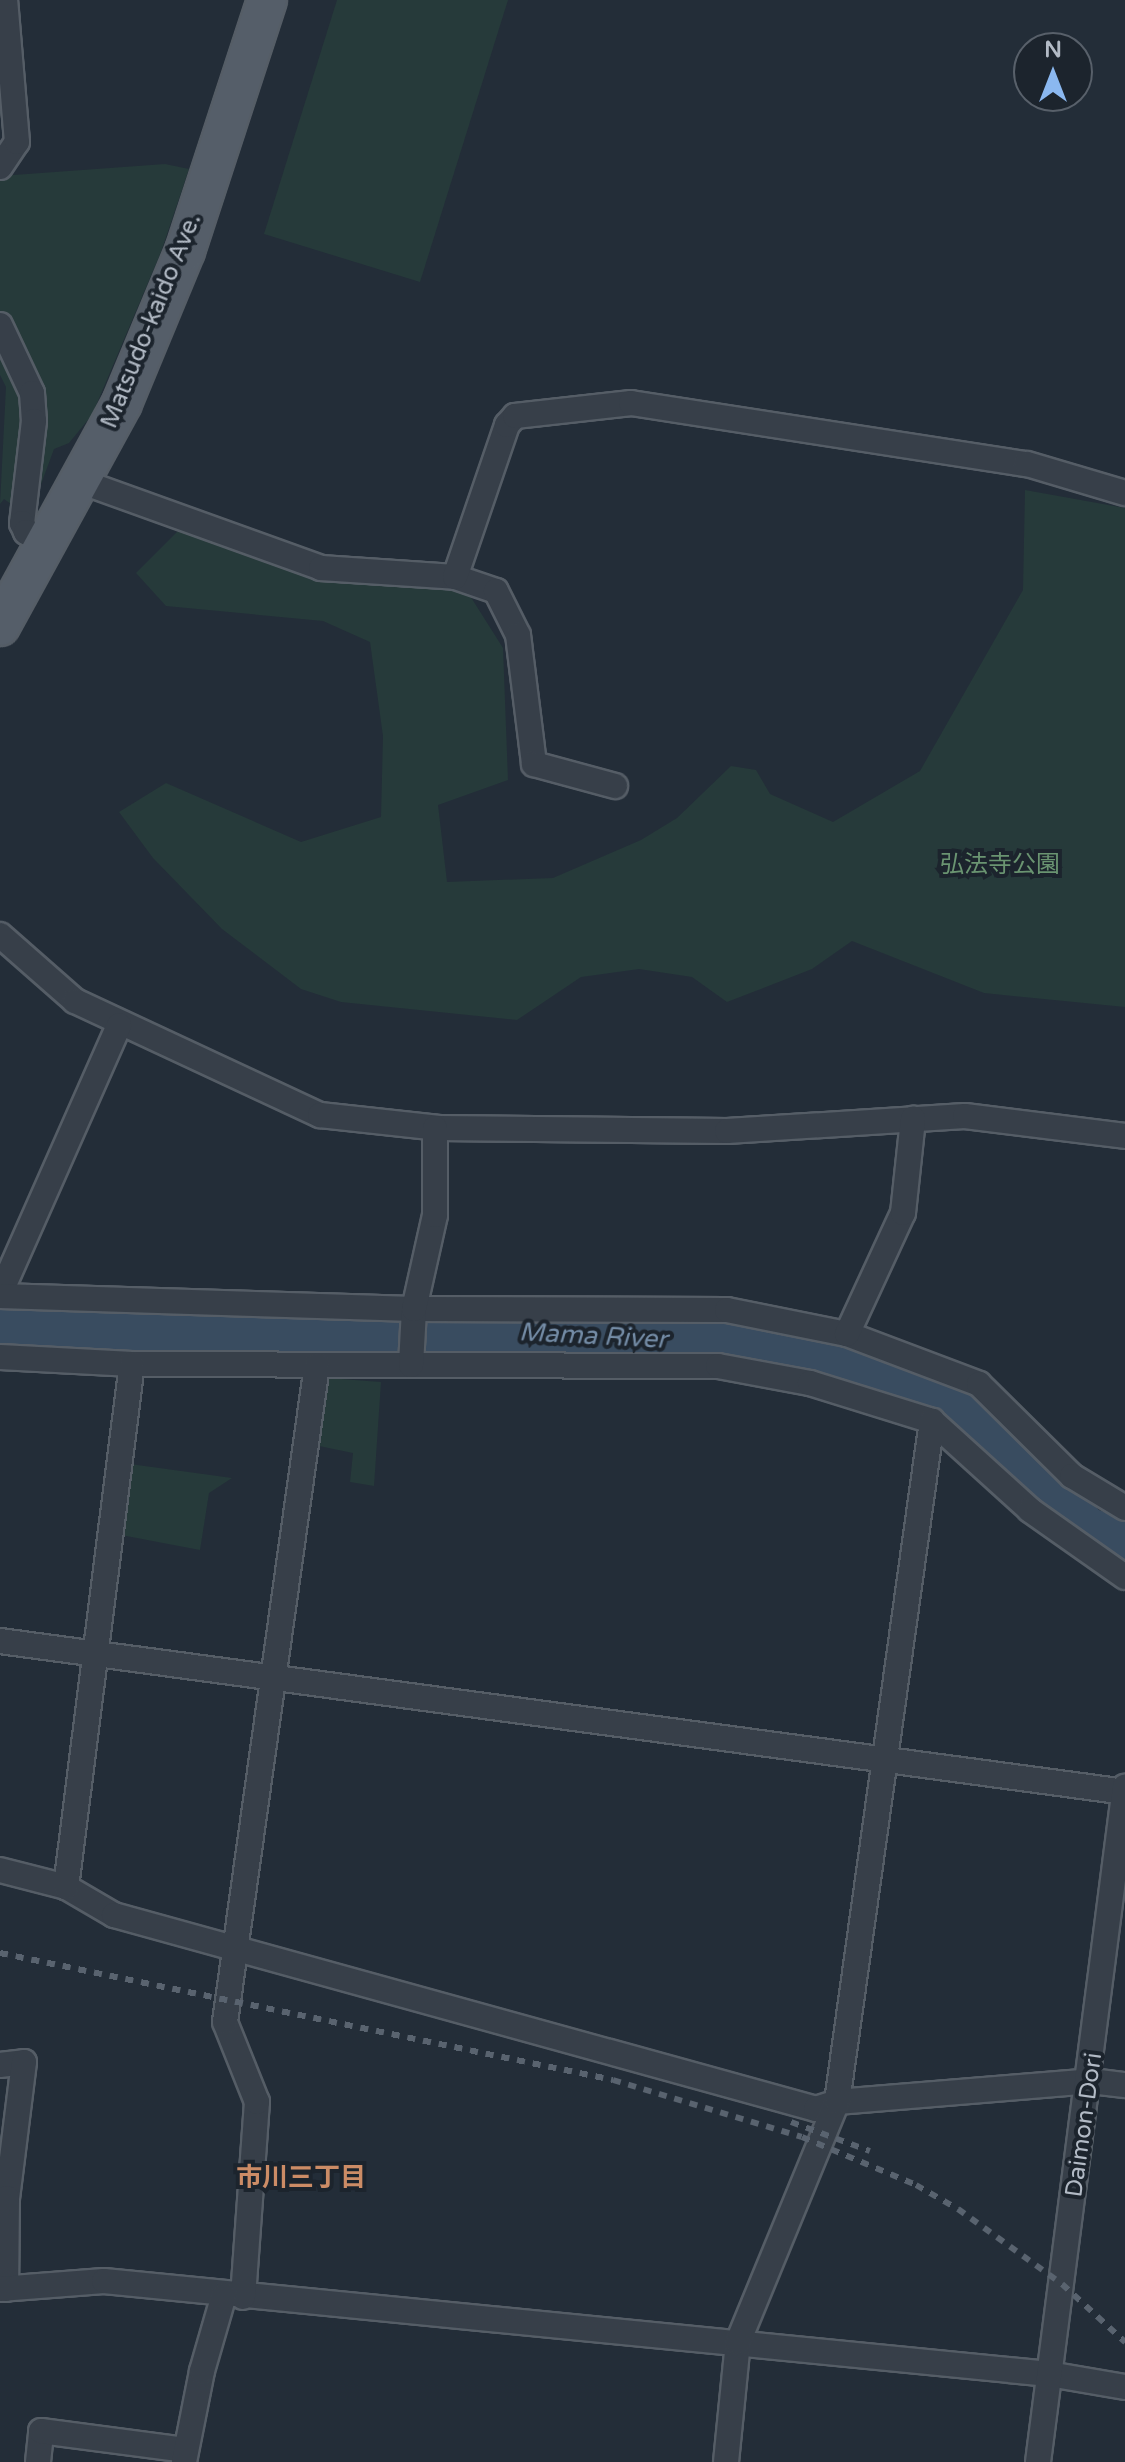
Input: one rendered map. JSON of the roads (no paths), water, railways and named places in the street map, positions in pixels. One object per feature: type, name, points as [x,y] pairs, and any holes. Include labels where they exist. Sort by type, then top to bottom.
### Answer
[{"type":"main road","name":"Matsudo-kaido Ave.","points":[[0,626],[77,480],[122,403],[185,251],[267,0]]},
{"type":"street","points":[[0,167],[17,142],[5,0]]},
{"type":"street","points":[[0,325],[32,393],[34,421],[22,523],[26,532],[45,543]]},
{"type":"street","points":[[455,577],[507,425],[515,416],[631,403],[1027,464],[1125,493]]},
{"type":"street","points":[[77,480],[321,568],[455,577],[496,591],[518,635],[534,764],[615,786]]},
{"type":"street","points":[[0,935],[75,1001],[119,1025],[320,1115],[435,1128],[788,1130],[965,1116],[1125,1136]]},
{"type":"street","points":[[119,1025],[0,1295],[414,1309],[727,1310],[847,1334],[979,1384],[1072,1476],[1125,1508]]},
{"type":"street","points":[[847,1334],[903,1213],[913,1119]]},
{"type":"street","points":[[411,1365],[414,1309],[435,1215],[435,1128]]},
{"type":"street","points":[[0,1357],[132,1364],[718,1366],[810,1383],[932,1421],[1030,1510],[1125,1577]]},
{"type":"street","points":[[66,1887],[132,1364]]},
{"type":"street","points":[[38,2462],[41,2431],[185,2456],[234,2296],[257,2102],[225,2022],[277,1679],[317,1365]]},
{"type":"street","points":[[726,2462],[738,2342],[837,2102],[881,1760],[932,1421]]},
{"type":"street","points":[[0,1641],[1125,1790]]},
{"type":"street","name":"Daimon-Dori","points":[[1038,2462],[1091,2081],[1125,1790]]},
{"type":"street","points":[[0,1870],[66,1887],[114,1915],[816,2109],[837,2102],[1091,2081],[1125,2085]]},
{"type":"street","points":[[0,2065],[24,2062],[7,2198],[3,2289],[104,2281],[1049,2374],[1125,2387]]},
{"type":"water","name":"Mama River","points":[[0,1307],[724,1319],[842,1346],[970,1391],[1099,1510],[1125,1520],[1125,1566],[1035,1501],[937,1412],[833,1381],[0,1346]]},
{"type":"railway","points":[[0,1953],[613,2080],[802,2137],[916,2185],[958,2209],[1062,2284],[1125,2342]]},
{"type":"railway","points":[[791,2122],[870,2151]]},
{"type":"district","name":"市川三丁目","points":[[301,2178]]},
{"type":"park label","name":"弘法寺公園","points":[[1000,865]]}]
